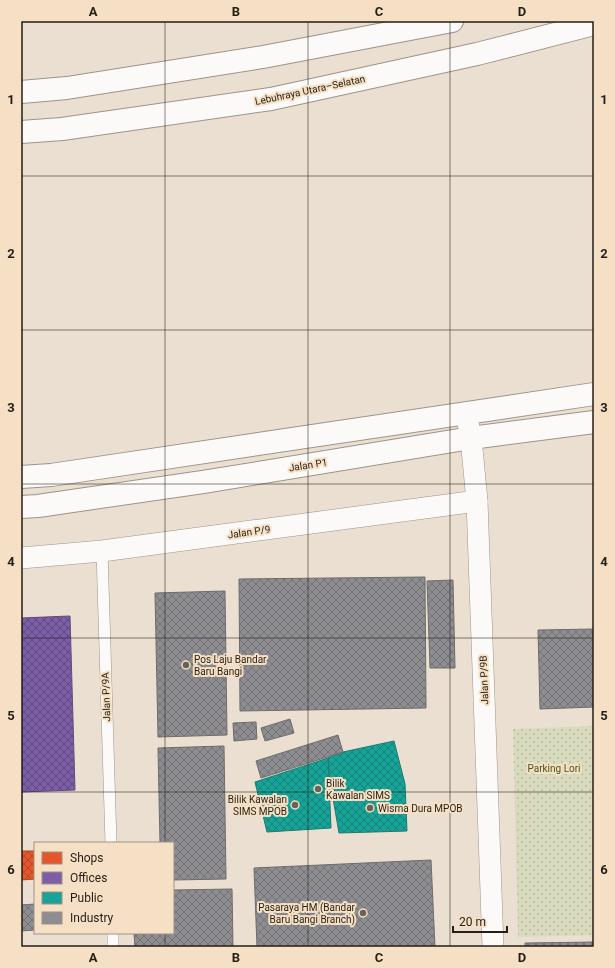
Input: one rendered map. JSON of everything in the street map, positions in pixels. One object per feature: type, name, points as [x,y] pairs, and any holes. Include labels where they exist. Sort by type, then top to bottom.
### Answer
[{"type":"main road","points":[[21,92],[67,88],[263,57],[452,21]]},
{"type":"main road","name":"Lebuhraya Utara–Selatan","points":[[21,132],[62,129],[271,99],[477,54],[594,24]]},
{"type":"main road","points":[[21,477],[51,475],[594,394]]},
{"type":"main road","name":"Jalan P1","points":[[21,507],[38,506],[203,482],[471,438],[594,422]]},
{"type":"street","name":"Jalan P/9B","points":[[466,413],[471,438],[477,501],[493,947]]},
{"type":"street","name":"Jalan P/9","points":[[21,558],[102,551],[477,501]]},
{"type":"lane","name":"Jalan P/9A","points":[[102,551],[111,842]]},
{"type":"lane","points":[[113,934],[113,947]]},
{"type":"green space","name":"Parking Lori","points":[[594,726],[594,935],[518,937],[513,729]]},
{"type":"building: Shops","points":[[21,851],[34,851],[34,879],[21,880]]},
{"type":"building: Offices","points":[[70,616],[75,790],[21,792],[21,618]]},
{"type":"building: Public","name":"Wisma Dura MPOB","points":[[394,741],[405,784],[407,831],[339,833],[330,781],[328,758],[343,752]]},
{"type":"building: Public","name":"Bilik Kawalan SIMS MPOB","points":[[328,758],[331,828],[267,832],[255,782]]},
{"type":"building: Industry","points":[[425,577],[426,708],[240,711],[239,579]]},
{"type":"building: Industry","points":[[453,580],[455,668],[430,668],[427,581]]},
{"type":"building: Industry","points":[[225,591],[227,735],[158,737],[155,593]]},
{"type":"building: Industry","points":[[594,629],[594,707],[540,709],[538,630]]},
{"type":"building: Industry","points":[[290,719],[294,733],[265,741],[261,728]]},
{"type":"building: Industry","points":[[256,722],[257,739],[234,741],[233,723]]},
{"type":"building: Industry","points":[[338,735],[343,752],[261,778],[256,761]]},
{"type":"building: Industry","points":[[224,746],[226,879],[174,880],[174,842],[160,842],[158,748]]},
{"type":"building: Industry","points":[[431,860],[435,947],[257,947],[254,868]]},
{"type":"building: Industry","points":[[232,889],[233,947],[135,947],[134,934],[174,934],[174,890]]},
{"type":"building: Industry","points":[[34,904],[34,930],[21,931],[21,905]]},
{"type":"building: Industry","points":[[594,942],[594,947],[525,947],[525,943]]},
{"type":"place","name":"Pos Laju Bandar Baru Bangi","points":[[186,665]]},
{"type":"place","name":"Bilik Kawalan SIMS","points":[[318,789]]},
{"type":"place","name":"Bilik Kawalan SIMS MPOB","points":[[295,805]]},
{"type":"place","name":"Wisma Dura MPOB","points":[[370,808]]},
{"type":"place","name":"Pasaraya HM (Bandar Baru Bangi Branch)","points":[[363,913]]}]
